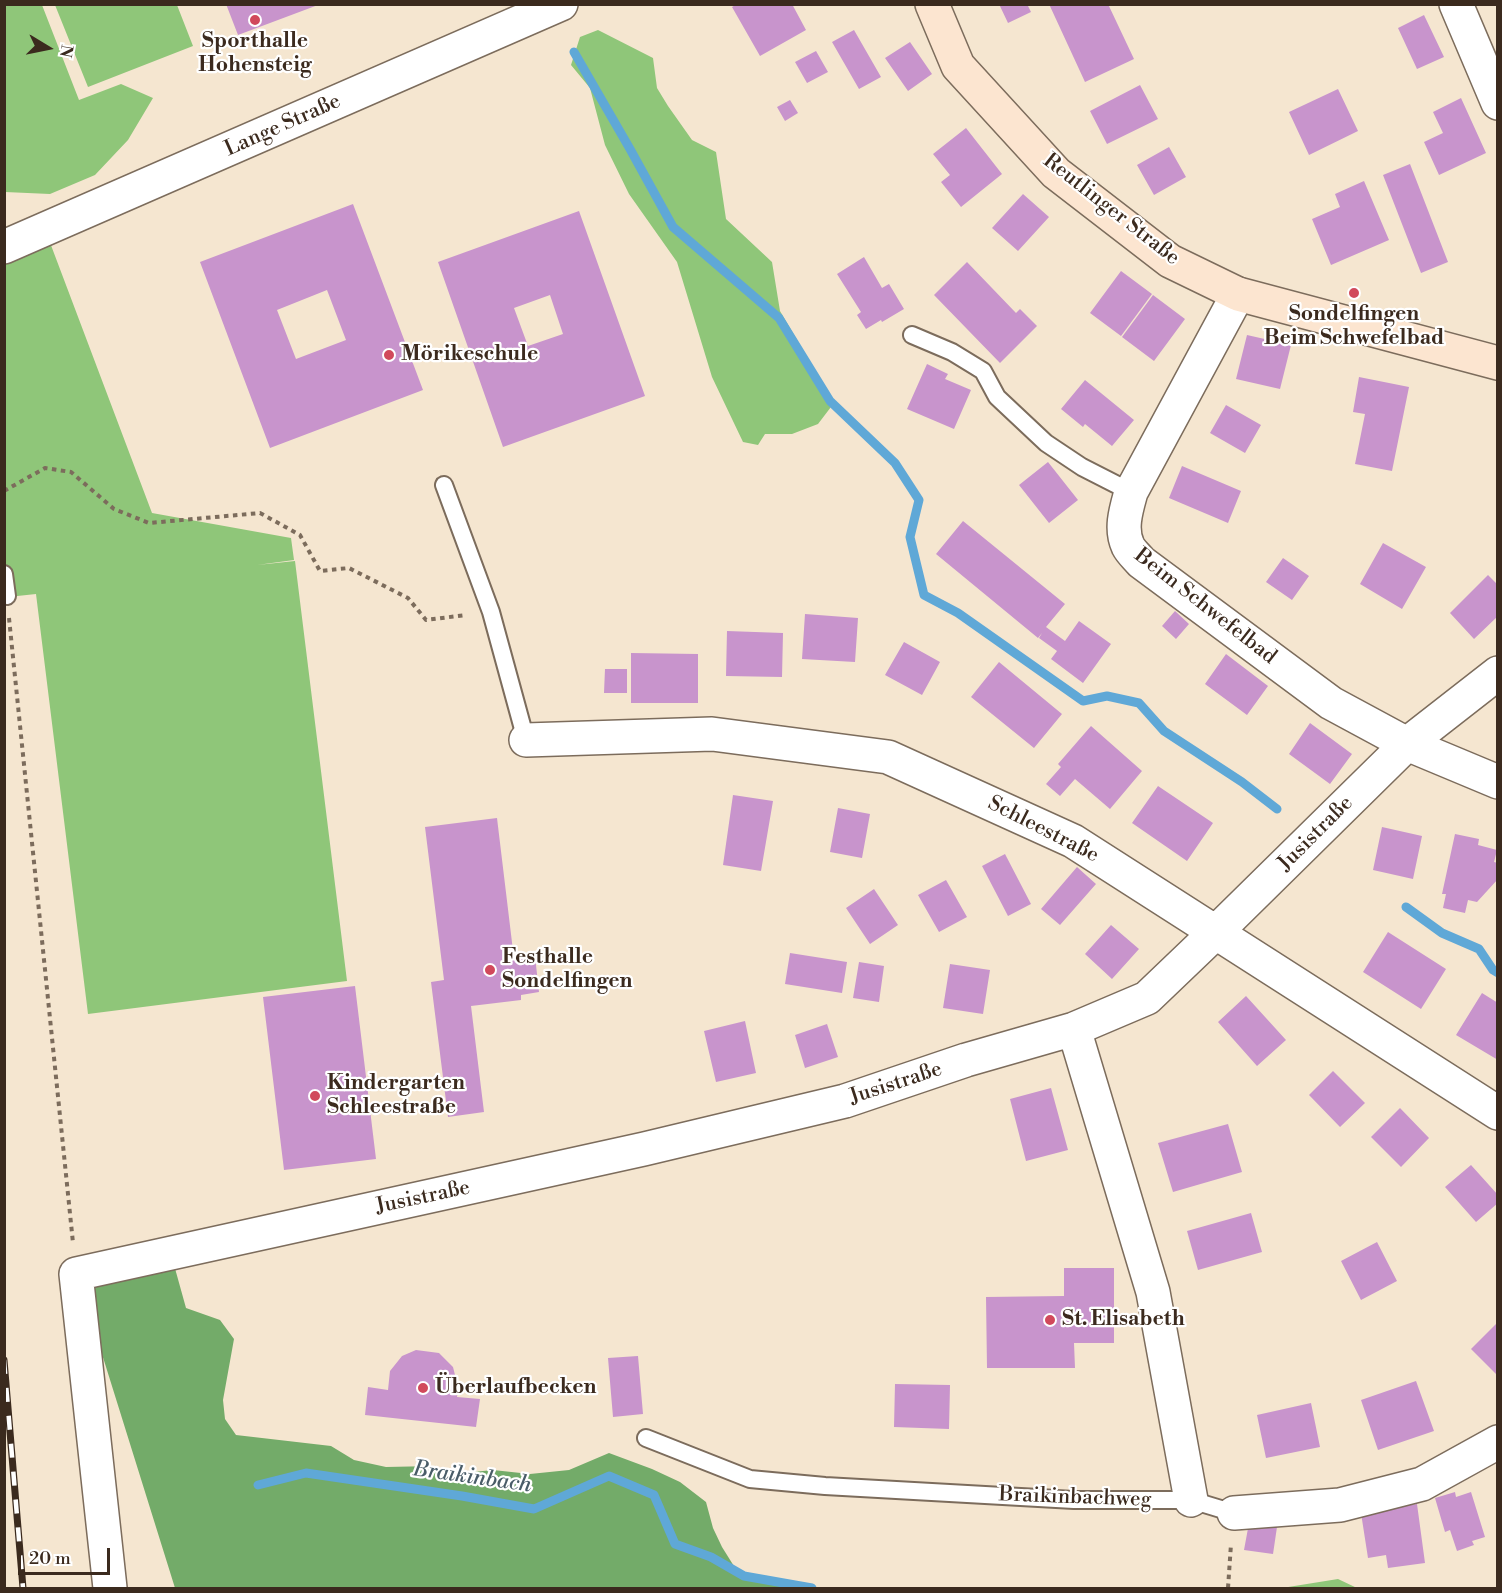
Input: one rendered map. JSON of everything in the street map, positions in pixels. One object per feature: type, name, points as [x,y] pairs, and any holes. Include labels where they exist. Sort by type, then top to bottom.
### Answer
[{"type":"main road","name":"Reutlinger Straße","points":[[932,4],[958,66],[1056,173],[1170,261],[1238,294],[1497,363]]},
{"type":"street","name":"Lange Straße","points":[[4,247],[561,4]]},
{"type":"street","points":[[1456,4],[1497,103]]},
{"type":"street","name":"Beim Schwefelbad","points":[[1238,294],[1131,492],[1125,513],[1124,531],[1129,547],[1141,562],[1331,703],[1407,744],[1497,782]]},
{"type":"street","name":"Jusistraße","points":[[76,1274],[644,1149],[845,1101],[966,1060],[1074,1029],[1147,998],[1407,744],[1497,673]]},
{"type":"street","name":"Schleestraße","points":[[526,740],[712,734],[888,757],[1072,841],[1497,1113]]},
{"type":"street","points":[[1074,1029],[1154,1292],[1191,1500]]},
{"type":"street","points":[[76,1274],[110,1588]]},
{"type":"street","name":"Braikinbachweg","points":[[1234,1513],[1340,1505],[1422,1484],[1497,1442]]},
{"type":"lane","points":[[912,335],[952,352],[983,371],[997,397],[1046,443],[1082,467],[1131,492]]},
{"type":"lane","points":[[444,485],[491,612],[526,740]]},
{"type":"lane","points":[[4,574],[7,596]]},
{"type":"lane","name":"Braikinbachweg","points":[[646,1438],[750,1479],[1074,1500],[1191,1500],[1234,1513]]},
{"type":"path","points":[[4,491],[45,468],[71,472],[114,509],[149,523],[260,513],[300,535],[320,571],[349,568],[408,598],[426,620],[491,612]]},
{"type":"path","points":[[7,596],[76,1274]]},
{"type":"path","points":[[1228,1588],[1234,1513]]},
{"type":"green space","points":[[5,4],[42,5],[79,100],[121,84],[153,98],[128,140],[95,175],[50,194],[5,192]]},
{"type":"green space","points":[[55,5],[177,5],[193,46],[88,87]]},
{"type":"green space","points":[[598,30],[653,58],[657,88],[668,106],[692,140],[716,152],[726,219],[772,262],[780,311],[834,403],[818,424],[792,434],[765,434],[758,445],[743,442],[712,377],[677,262],[629,194],[605,145],[590,88],[571,65],[580,37]]},
{"type":"green space","points":[[46,232],[152,513],[291,538],[294,560],[257,565],[295,561],[347,981],[88,1014],[36,594],[8,597],[4,561],[4,250]]},
{"type":"green space","points":[[171,1254],[186,1308],[220,1320],[234,1339],[223,1400],[225,1419],[236,1435],[331,1446],[354,1460],[386,1467],[434,1466],[453,1474],[493,1470],[530,1474],[569,1470],[609,1453],[680,1482],[706,1502],[713,1528],[742,1579],[798,1588],[175,1588],[77,1274]]},
{"type":"green space","points":[[1338,1579],[1357,1588],[1282,1588]]},
{"type":"building","name":"Sporthalle Hohensteig","points":[[226,4],[318,4],[318,5],[238,35]]},
{"type":"building","points":[[737,4],[792,4],[806,30],[760,56],[732,7]]},
{"type":"building","points":[[999,4],[1027,4],[1031,12],[1008,23]]},
{"type":"building","points":[[1049,4],[1108,4],[1134,59],[1085,82]]},
{"type":"building","points":[[1424,15],[1444,57],[1417,69],[1398,28]]},
{"type":"building","points":[[854,30],[881,77],[859,89],[832,42]]},
{"type":"building","points":[[910,42],[932,74],[908,91],[885,58]]},
{"type":"building","points":[[816,51],[828,72],[807,83],[795,62]]},
{"type":"building","points":[[1140,85],[1158,119],[1107,144],[1090,111]]},
{"type":"building","points":[[1338,89],[1358,131],[1309,155],[1289,112]]},
{"type":"building","points":[[1461,98],[1486,153],[1439,175],[1424,142],[1443,133],[1433,112]]},
{"type":"building","points":[[790,100],[798,113],[785,121],[777,107]]},
{"type":"building","points":[[966,128],[1002,174],[961,207],[941,182],[950,175],[933,154]]},
{"type":"building","points":[[1169,147],[1186,177],[1154,195],[1137,165]]},
{"type":"building","points":[[1410,164],[1448,262],[1421,273],[1383,175]]},
{"type":"building","points":[[1364,181],[1389,240],[1331,265],[1312,219],[1340,207],[1335,194]]},
{"type":"building","points":[[1023,194],[1049,217],[1018,251],[992,228]]},
{"type":"building","points":[[353,204],[423,390],[270,448],[200,262]],"holes":[[[327,290],[346,340],[296,359],[277,310]]]},
{"type":"building","points":[[579,211],[645,396],[503,447],[438,262]],"holes":[[[550,295],[563,334],[528,346],[514,308]]]},
{"type":"building","points":[[864,257],[882,288],[889,284],[904,309],[866,329],[857,315],[861,312],[837,274]]},
{"type":"building","points":[[967,262],[1016,313],[1020,309],[1037,326],[1000,363],[934,295]]},
{"type":"building","points":[[1121,271],[1152,294],[1121,336],[1090,313]]},
{"type":"building","points":[[1153,295],[1185,319],[1154,361],[1122,337]]},
{"type":"building","points":[[1247,335],[1291,345],[1280,389],[1236,379]]},
{"type":"building","points":[[927,364],[948,374],[945,379],[971,390],[954,429],[907,409]]},
{"type":"building","points":[[1359,377],[1409,387],[1392,471],[1355,464],[1365,414],[1353,412]]},
{"type":"building","points":[[1085,380],[1134,420],[1112,446],[1085,424],[1083,427],[1061,409]]},
{"type":"building","points":[[1226,405],[1261,425],[1245,453],[1210,433]]},
{"type":"building","points":[[1048,462],[1078,500],[1049,523],[1019,485]]},
{"type":"building","points":[[1182,466],[1241,491],[1228,523],[1169,498]]},
{"type":"building","points":[[963,521],[1065,604],[1046,627],[1065,641],[1079,621],[1111,644],[1083,683],[1051,659],[1057,651],[1039,638],[1042,633],[1038,638],[936,554]]},
{"type":"building","points":[[1383,543],[1426,567],[1402,609],[1360,584]]},
{"type":"building","points":[[1283,558],[1309,576],[1292,600],[1266,582]]},
{"type":"building","points":[[1488,575],[1498,585],[1498,616],[1474,639],[1450,613]]},
{"type":"building","points":[[1175,611],[1189,624],[1176,639],[1162,626]]},
{"type":"building","points":[[805,614],[858,618],[855,662],[802,659]]},
{"type":"building","points":[[727,631],[783,633],[782,677],[726,676]]},
{"type":"building","points":[[904,642],[940,662],[922,695],[885,675]]},
{"type":"building","points":[[631,653],[698,654],[698,703],[631,703]]},
{"type":"building","points":[[1226,654],[1268,686],[1247,715],[1205,684]]},
{"type":"building","points":[[999,662],[1062,714],[1034,748],[971,697]]},
{"type":"building","points":[[605,669],[627,669],[627,693],[604,693]]},
{"type":"building","points":[[1310,723],[1352,754],[1330,784],[1289,754]]},
{"type":"building","points":[[1091,726],[1142,771],[1110,809],[1075,779],[1060,796],[1046,784],[1061,767],[1058,764]]},
{"type":"building","points":[[1158,786],[1213,823],[1187,861],[1132,823]]},
{"type":"building","points":[[733,795],[773,801],[761,871],[723,865]]},
{"type":"building","points":[[838,808],[870,814],[862,858],[830,852]]},
{"type":"building","name":"Festhalle Sondelfingen","points":[[497,818],[514,959],[535,956],[539,992],[521,995],[521,1000],[471,1006],[484,1112],[448,1117],[431,982],[444,980],[425,827]]},
{"type":"building","points":[[1382,827],[1422,836],[1413,879],[1373,870]]},
{"type":"building","points":[[1455,834],[1479,839],[1478,845],[1497,850],[1494,862],[1498,863],[1498,879],[1477,902],[1468,900],[1465,913],[1443,908],[1446,894],[1442,894]]},
{"type":"building","points":[[1005,854],[1031,904],[1008,916],[982,866]]},
{"type":"building","points":[[1077,867],[1096,884],[1060,925],[1041,909]]},
{"type":"building","points":[[946,880],[967,917],[939,932],[918,895]]},
{"type":"building","points":[[874,889],[898,925],[870,944],[846,908]]},
{"type":"building","points":[[1111,925],[1139,949],[1112,979],[1085,954]]},
{"type":"building","points":[[1388,932],[1446,969],[1421,1009],[1363,972]]},
{"type":"building","points":[[790,953],[847,962],[842,993],[785,984]]},
{"type":"building","points":[[859,962],[884,966],[879,1002],[853,998]]},
{"type":"building","points":[[950,964],[990,970],[983,1014],[943,1008]]},
{"type":"building","points":[[355,986],[376,1159],[284,1170],[263,997]]},
{"type":"building","points":[[1482,993],[1498,1003],[1498,1060],[1456,1035]]},
{"type":"building","points":[[1246,996],[1286,1040],[1257,1066],[1218,1022]]},
{"type":"building","points":[[745,1021],[756,1073],[716,1082],[704,1031]]},
{"type":"building","points":[[827,1024],[838,1057],[805,1068],[795,1035]]},
{"type":"building","points":[[1333,1071],[1365,1103],[1340,1127],[1309,1095]]},
{"type":"building","points":[[1051,1088],[1068,1150],[1026,1161],[1010,1099]]},
{"type":"building","points":[[1400,1108],[1429,1138],[1401,1167],[1371,1137]]},
{"type":"building","points":[[1228,1124],[1242,1172],[1173,1192],[1158,1143]]},
{"type":"building","points":[[1471,1165],[1498,1195],[1498,1203],[1476,1222],[1445,1187]]},
{"type":"building","points":[[1251,1213],[1262,1252],[1198,1270],[1187,1231]]},
{"type":"building","points":[[1377,1242],[1397,1281],[1361,1300],[1341,1261]]},
{"type":"building","name":"St. Elisabeth","points":[[1064,1268],[1114,1268],[1114,1343],[1074,1343],[1075,1368],[987,1368],[986,1297],[1064,1296]]},
{"type":"building","points":[[1498,1322],[1498,1376],[1471,1349]]},
{"type":"building","name":"Überlaufbecken","points":[[416,1350],[439,1353],[453,1367],[458,1387],[457,1397],[480,1399],[476,1427],[365,1415],[368,1387],[388,1390],[390,1371],[402,1356]]},
{"type":"building","points":[[638,1356],[643,1414],[613,1417],[608,1358]]},
{"type":"building","points":[[1416,1381],[1434,1431],[1378,1450],[1361,1400]]},
{"type":"building","points":[[895,1384],[950,1385],[949,1429],[894,1427]]},
{"type":"building","points":[[1311,1403],[1320,1447],[1266,1458],[1257,1415]]},
{"type":"building","points":[[1455,1492],[1456,1497],[1471,1492],[1485,1537],[1472,1541],[1474,1545],[1457,1551],[1450,1530],[1445,1532],[1435,1498]]},
{"type":"building","points":[[1417,1504],[1425,1563],[1388,1568],[1386,1555],[1368,1558],[1361,1513]]},
{"type":"building","points":[[1249,1523],[1277,1527],[1273,1554],[1244,1550]]},
{"type":"waterway","points":[[574,52],[673,227],[779,318],[830,401],[895,463],[919,500],[910,537],[924,595],[958,613],[1083,701],[1107,696],[1139,703],[1164,731],[1242,782],[1277,809]]},
{"type":"waterway","points":[[1406,907],[1442,933],[1479,949],[1493,970],[1498,973]]},
{"type":"waterway","name":"Braikinbach","points":[[258,1485],[306,1473],[534,1509],[609,1476],[654,1495],[675,1544],[711,1557],[744,1576],[812,1588]]},
{"type":"railway","points":[[4,1360],[23,1588]]},
{"type":"place","name":"Sporthalle Hohensteig","points":[[255,20]]},
{"type":"place","name":"Sondelfingen Beim Schwefelbad","points":[[1354,293]]},
{"type":"place","name":"Mörikeschule","points":[[389,355]]},
{"type":"place","name":"Festhalle Sondelfingen","points":[[490,970]]},
{"type":"place","name":"Kindergarten Schleestraße","points":[[315,1096]]},
{"type":"place","name":"St. Elisabeth","points":[[1050,1320]]},
{"type":"place","name":"Überlaufbecken","points":[[423,1388]]}]
